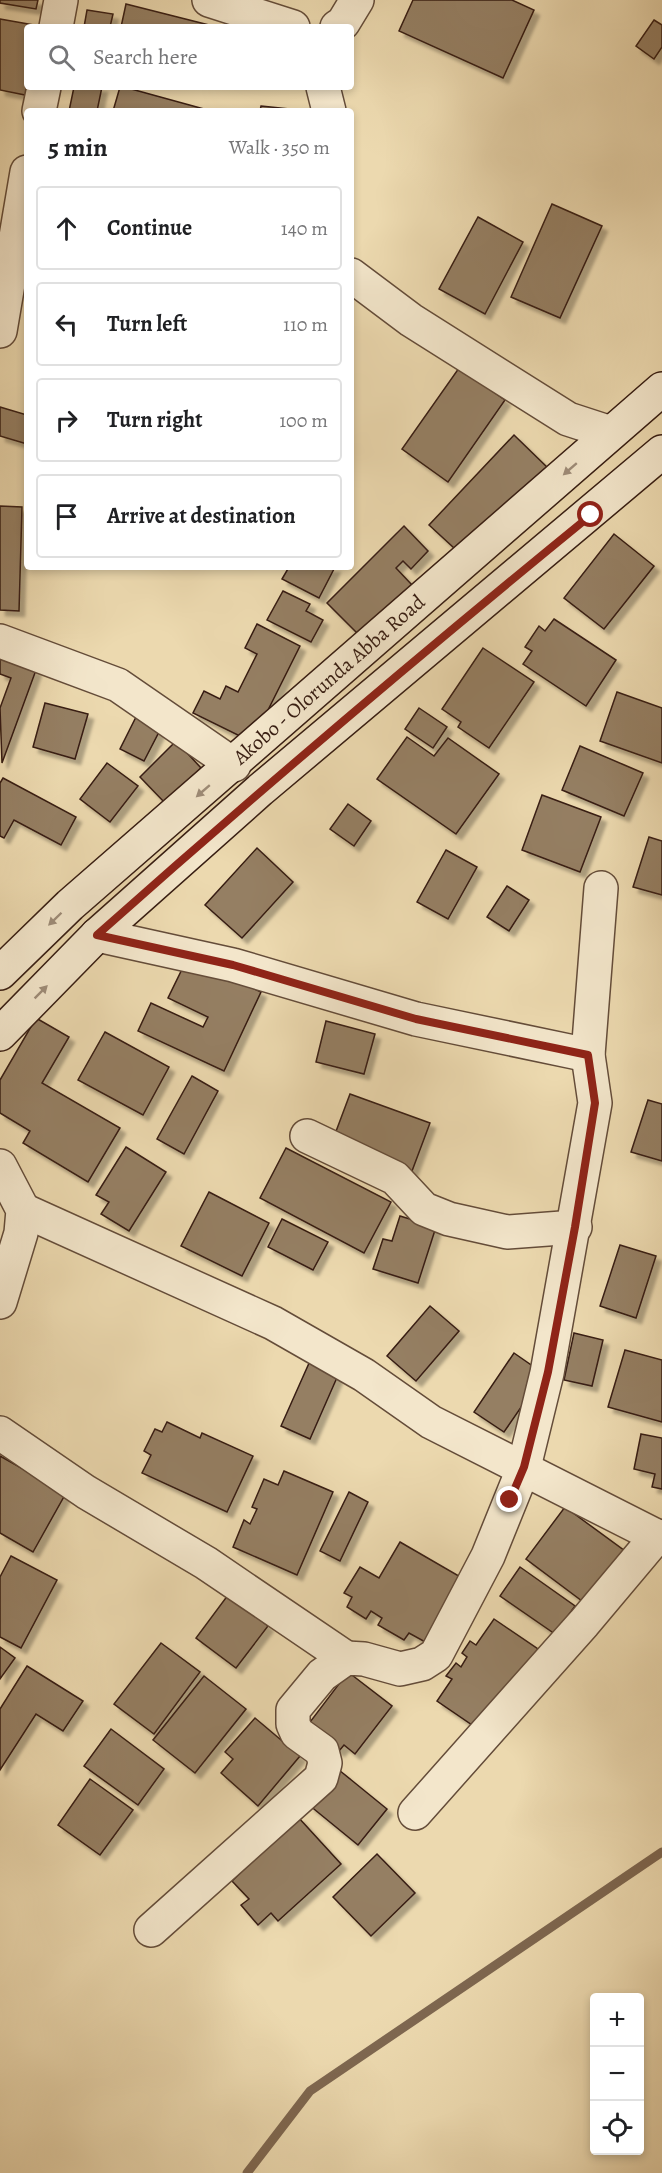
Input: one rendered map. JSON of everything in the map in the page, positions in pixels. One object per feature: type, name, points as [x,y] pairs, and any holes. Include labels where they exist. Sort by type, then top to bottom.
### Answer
[{"type":"street","points":[[57,24],[61,0]]},
{"type":"street","points":[[209,0],[284,24]]},
{"type":"street","points":[[342,24],[357,0]]},
{"type":"street","points":[[40,108],[43,90]]},
{"type":"street","points":[[324,90],[328,108]]},
{"type":"street","points":[[0,331],[16,189]]},
{"type":"street","points":[[354,277],[411,320],[568,419],[611,434]]},
{"type":"street","name":"Akobo - Olorunda Abba Road","points":[[0,973],[70,905],[234,765],[662,389]]},
{"type":"street","name":"Akobo - Olorunda Abba Road","points":[[0,1034],[97,935],[260,790],[395,674],[591,515],[662,452]]},
{"type":"street","points":[[0,641],[118,686],[234,765]]},
{"type":"street","points":[[0,1433],[86,1492],[206,1563],[346,1658],[364,1659],[400,1669],[422,1664],[436,1655],[488,1556],[524,1467],[548,1372],[595,1103],[588,1055],[601,888]]},
{"type":"street","points":[[97,935],[233,965],[416,1019],[588,1055]]},
{"type":"street","points":[[307,1136],[395,1178],[424,1209],[449,1219],[507,1232],[575,1227]]},
{"type":"street","points":[[0,1166],[24,1210],[21,1233],[0,1302]]},
{"type":"street","points":[[24,1210],[273,1323],[364,1375],[431,1422],[524,1467],[660,1538],[415,1813]]},
{"type":"street","points":[[152,1930],[321,1778],[325,1763],[322,1751],[297,1733],[293,1724],[293,1710],[322,1675],[346,1658]]},
{"type":"building","points":[[0,0],[38,0],[36,9],[0,3]]},
{"type":"building","points":[[413,0],[512,0],[534,10],[503,78],[399,31]]},
{"type":"building","points":[[126,4],[205,24],[122,24]]},
{"type":"building","points":[[87,10],[113,14],[111,24],[85,24]]},
{"type":"building","points":[[0,19],[28,24],[24,24],[24,90],[36,90],[35,97],[0,90]]},
{"type":"building","points":[[654,20],[662,25],[662,47],[654,59],[636,46]]},
{"type":"building","points":[[73,90],[101,90],[98,108],[70,108]]},
{"type":"building","points":[[119,90],[135,90],[200,108],[114,108]]},
{"type":"building","points":[[552,204],[602,226],[560,318],[511,297]]},
{"type":"building","points":[[478,217],[523,242],[485,314],[439,289]]},
{"type":"building","points":[[459,368],[505,400],[448,482],[402,449]]},
{"type":"building","points":[[0,407],[24,414],[24,443],[0,436]]},
{"type":"building","points":[[514,435],[550,470],[466,559],[429,525]]},
{"type":"building","points":[[0,506],[22,507],[19,611],[0,610]]},
{"type":"building","points":[[404,526],[428,551],[411,569],[403,561],[396,568],[412,585],[360,636],[327,603]]},
{"type":"building","points":[[614,534],[654,566],[604,629],[564,598]]},
{"type":"building","points":[[287,570],[333,570],[319,598],[282,579]]},
{"type":"building","points":[[283,591],[310,604],[306,611],[323,620],[311,642],[267,620]]},
{"type":"building","points":[[554,619],[616,660],[586,706],[523,664],[532,651],[525,647],[539,626],[545,631]]},
{"type":"building","points":[[257,624],[300,646],[252,742],[193,713],[204,691],[220,699],[226,686],[238,692],[257,654],[245,648]]},
{"type":"building","points":[[483,648],[534,682],[489,748],[458,727],[461,722],[442,709]]},
{"type":"building","points":[[0,657],[36,670],[2,763],[0,708],[11,678],[0,674]]},
{"type":"building","points":[[617,692],[662,708],[662,763],[600,741]]},
{"type":"building","points":[[45,703],[88,714],[75,759],[33,747]]},
{"type":"building","points":[[419,708],[447,727],[433,748],[405,729]]},
{"type":"building","points":[[136,717],[160,730],[144,761],[120,749]]},
{"type":"building","points":[[407,737],[434,756],[448,738],[499,774],[456,834],[377,779]]},
{"type":"building","points":[[176,741],[201,768],[165,803],[140,777]]},
{"type":"building","points":[[580,746],[643,773],[624,816],[562,790]]},
{"type":"building","points":[[107,763],[138,786],[110,822],[80,799]]},
{"type":"building","points":[[3,778],[76,817],[61,845],[14,820],[4,838],[0,836],[0,783]]},
{"type":"building","points":[[542,795],[601,817],[580,872],[522,850]]},
{"type":"building","points":[[348,804],[371,821],[354,846],[330,829]]},
{"type":"building","points":[[649,837],[662,841],[662,895],[633,887]]},
{"type":"building","points":[[257,848],[293,882],[242,938],[205,905]]},
{"type":"building","points":[[446,850],[477,867],[448,919],[417,902]]},
{"type":"building","points":[[507,886],[529,900],[509,931],[487,917]]},
{"type":"building","points":[[188,957],[261,992],[224,1071],[138,1031],[151,1003],[203,1027],[208,1017],[168,998]]},
{"type":"building","points":[[36,1018],[69,1037],[42,1083],[120,1128],[88,1182],[23,1143],[30,1131],[0,1113],[0,1080]]},
{"type":"building","points":[[326,1021],[375,1034],[364,1074],[316,1062]]},
{"type":"building","points":[[105,1032],[169,1067],[143,1115],[78,1080]]},
{"type":"building","points":[[192,1076],[218,1091],[184,1154],[157,1139]]},
{"type":"building","points":[[350,1094],[430,1123],[412,1171],[332,1142]]},
{"type":"building","points":[[648,1100],[662,1104],[662,1161],[631,1152]]},
{"type":"building","points":[[126,1147],[166,1172],[129,1231],[101,1214],[109,1202],[96,1195]]},
{"type":"building","points":[[286,1148],[391,1202],[364,1253],[260,1198]]},
{"type":"building","points":[[209,1192],[269,1223],[242,1276],[181,1246]]},
{"type":"building","points":[[400,1216],[436,1227],[418,1283],[373,1269],[383,1239],[392,1241]]},
{"type":"building","points":[[282,1219],[328,1242],[313,1270],[268,1247]]},
{"type":"building","points":[[620,1245],[656,1256],[636,1318],[600,1306]]},
{"type":"building","points":[[430,1306],[459,1331],[416,1381],[387,1356]]},
{"type":"building","points":[[574,1333],[603,1340],[592,1386],[564,1380]]},
{"type":"building","points":[[625,1350],[662,1360],[662,1422],[608,1407]]},
{"type":"building","points":[[514,1353],[544,1374],[504,1432],[474,1412]]},
{"type":"building","points":[[310,1361],[339,1373],[310,1439],[281,1426]]},
{"type":"building","points":[[167,1422],[200,1438],[202,1433],[253,1456],[227,1512],[142,1473],[151,1455],[144,1451],[155,1429],[162,1432]]},
{"type":"building","points":[[641,1434],[662,1438],[662,1489],[652,1487],[655,1474],[634,1469]]},
{"type":"building","points":[[0,1456],[66,1493],[33,1552],[0,1533]]},
{"type":"building","points":[[284,1471],[333,1492],[297,1575],[233,1547],[244,1520],[250,1524],[257,1509],[252,1507],[264,1479],[278,1485]]},
{"type":"building","points":[[349,1492],[368,1502],[340,1561],[320,1551]]},
{"type":"building","points":[[565,1507],[625,1551],[586,1604],[526,1559]]},
{"type":"building","points":[[400,1542],[464,1579],[427,1643],[409,1633],[404,1640],[378,1625],[382,1618],[371,1611],[366,1619],[347,1607],[352,1597],[344,1593],[360,1567],[379,1578]]},
{"type":"building","points":[[11,1556],[57,1580],[21,1648],[0,1637],[0,1577]]},
{"type":"building","points":[[520,1567],[575,1606],[555,1634],[500,1596]]},
{"type":"building","points":[[228,1595],[268,1626],[236,1668],[196,1638]]},
{"type":"building","points":[[494,1619],[538,1649],[478,1729],[437,1701],[452,1679],[446,1676],[456,1663],[461,1667],[467,1657],[462,1653],[470,1641],[476,1645]]},
{"type":"building","points":[[161,1643],[200,1672],[154,1734],[114,1704]]},
{"type":"building","points":[[0,1647],[15,1658],[0,1679]]},
{"type":"building","points":[[27,1666],[83,1701],[63,1731],[36,1714],[0,1770],[0,1709]]},
{"type":"building","points":[[348,1672],[392,1706],[355,1754],[344,1745],[339,1751],[307,1726]]},
{"type":"building","points":[[204,1676],[246,1709],[195,1773],[153,1740]]},
{"type":"building","points":[[255,1718],[300,1756],[258,1806],[221,1773],[233,1759],[225,1752]]},
{"type":"building","points":[[111,1729],[164,1769],[138,1805],[84,1766]]},
{"type":"building","points":[[339,1770],[387,1809],[358,1845],[309,1805]]},
{"type":"building","points":[[90,1779],[133,1810],[100,1855],[58,1825]]},
{"type":"building","points":[[298,1817],[341,1864],[278,1921],[271,1913],[258,1925],[241,1905],[249,1899],[232,1881]]},
{"type":"building","points":[[377,1854],[415,1893],[371,1936],[333,1897]]},
{"type":"waterway","points":[[247,2173],[310,2091],[662,1852]]},
{"type":"route","points":[[510,1500],[524,1467],[548,1372],[575,1227],[595,1103],[588,1055],[416,1019],[233,965],[97,935],[395,674],[591,515]]}]
